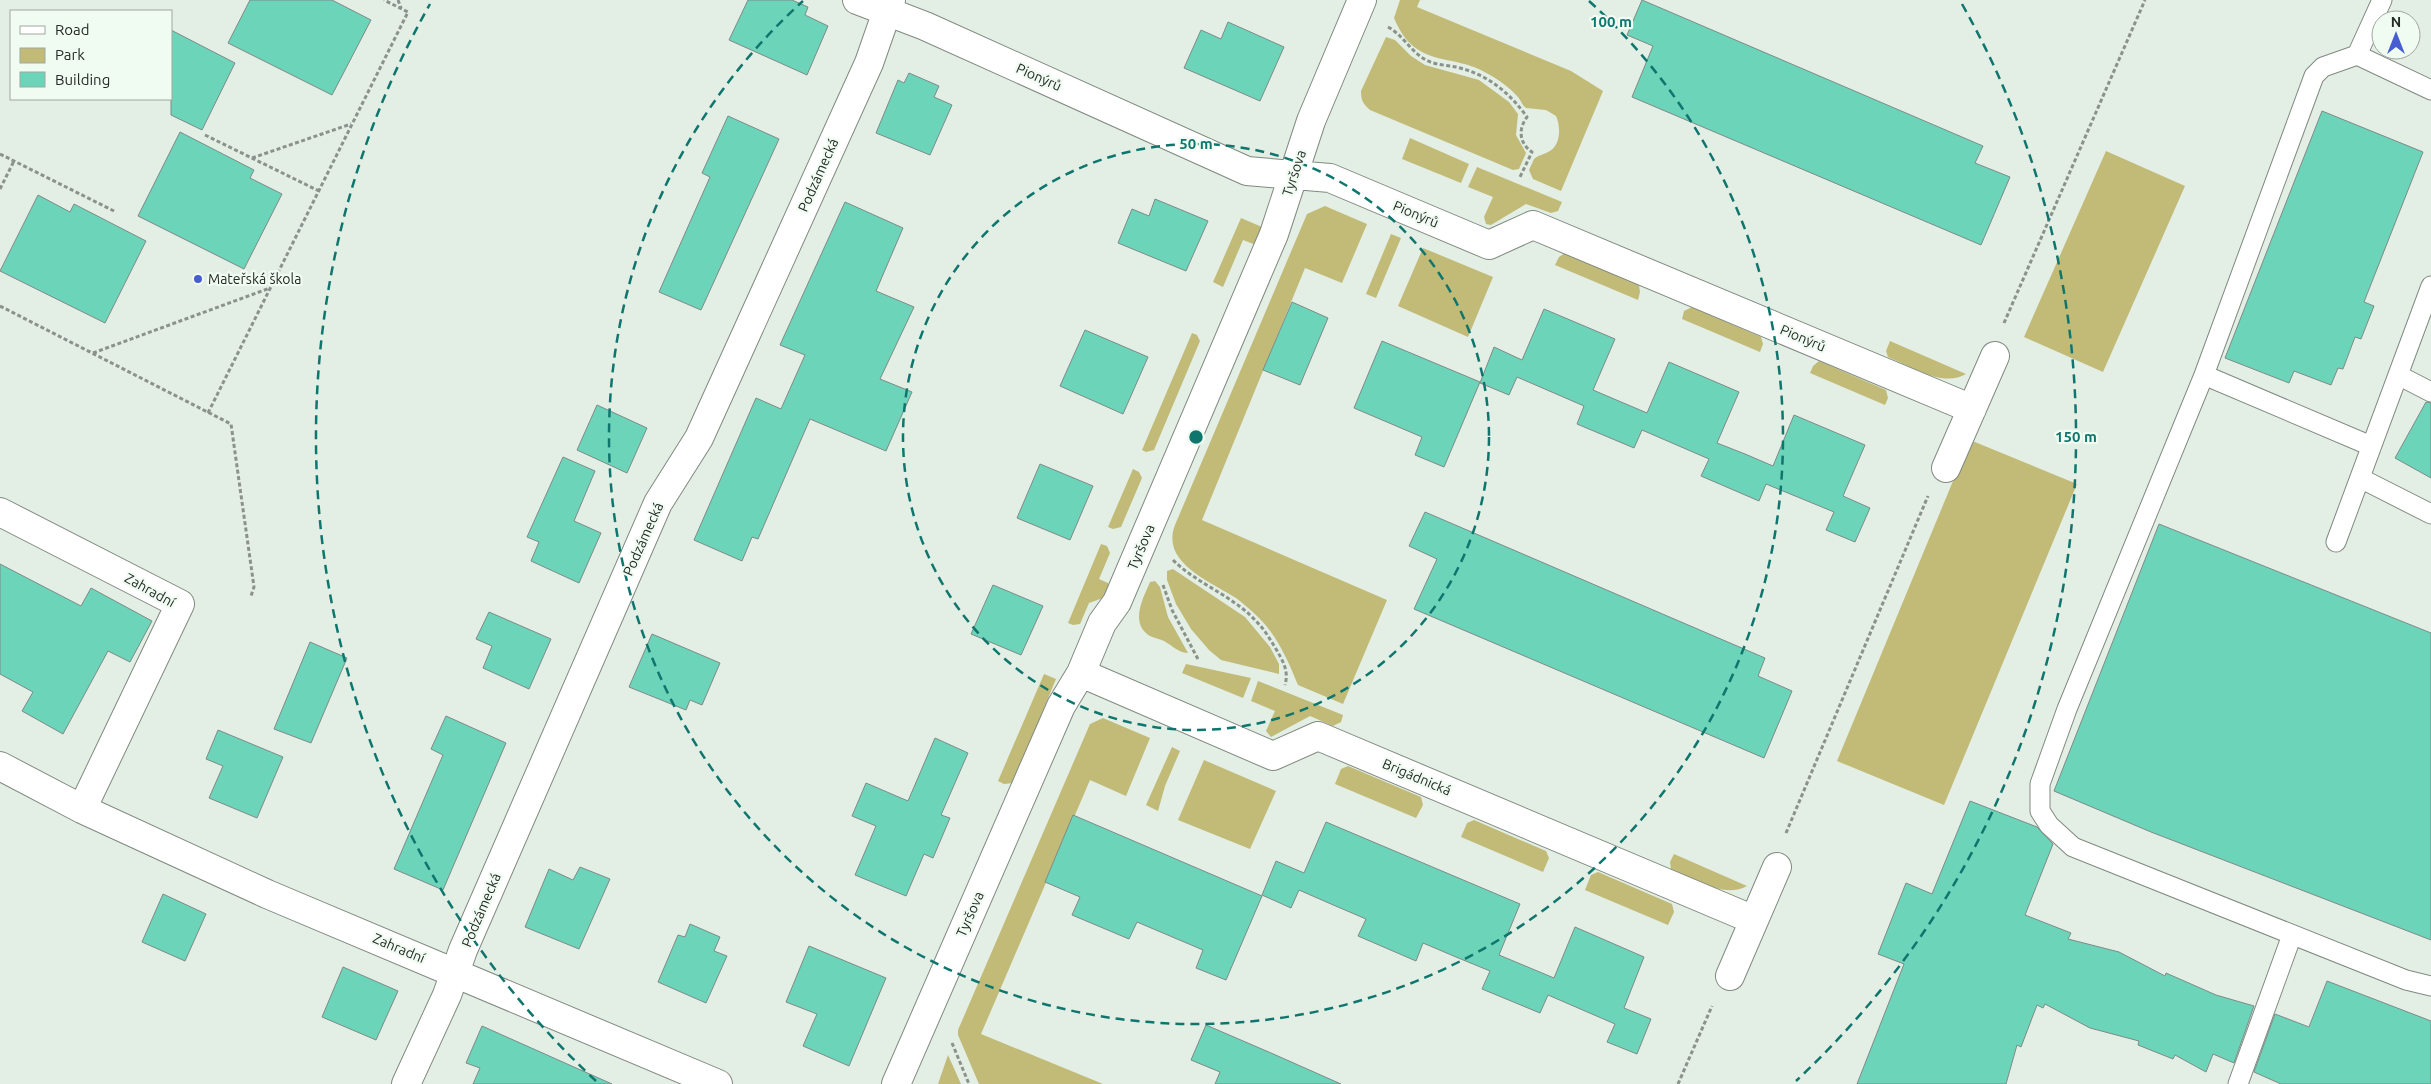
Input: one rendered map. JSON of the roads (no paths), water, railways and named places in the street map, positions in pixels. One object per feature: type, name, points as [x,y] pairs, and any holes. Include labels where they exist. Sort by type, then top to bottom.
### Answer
[{"type":"street","name":"Pionýrů","points":[[857,0],[889,5],[925,26],[1247,171],[1330,178],[1488,245],[1533,225],[1972,409]]},
{"type":"street","name":"Tyršova","points":[[896,1084],[1061,706],[1081,673],[1102,623],[1117,602],[1270,243],[1310,122],[1362,0]]},
{"type":"street","name":"Podzámecká","points":[[406,1084],[447,995],[455,971],[658,503],[699,438],[869,63],[889,5]]},
{"type":"street","points":[[1946,468],[1995,356]]},
{"type":"street","name":"Zahradní","points":[[0,512],[180,604],[82,809]]},
{"type":"street","name":"Brigádnická","points":[[1081,673],[1273,756],[1318,736],[1754,920]]},
{"type":"street","name":"Zahradní","points":[[0,766],[82,809],[267,894],[455,971],[718,1084]]},
{"type":"street","points":[[1730,976],[1777,867]]},
{"type":"lane","points":[[2357,55],[2382,0]]},
{"type":"lane","points":[[2431,90],[2357,55],[2323,67],[2314,76],[2204,375],[2067,710],[2040,784],[2040,811],[2049,825],[2073,847],[2406,980],[2431,986]]},
{"type":"lane","points":[[2336,542],[2431,286]]},
{"type":"lane","points":[[2204,375],[2371,446]]},
{"type":"lane","points":[[2398,375],[2431,392]]},
{"type":"lane","points":[[2360,478],[2431,514]]},
{"type":"lane","points":[[2238,1084],[2292,935]]},
{"type":"place","name":"Mateřská škola","points":[[198,279]]}]
